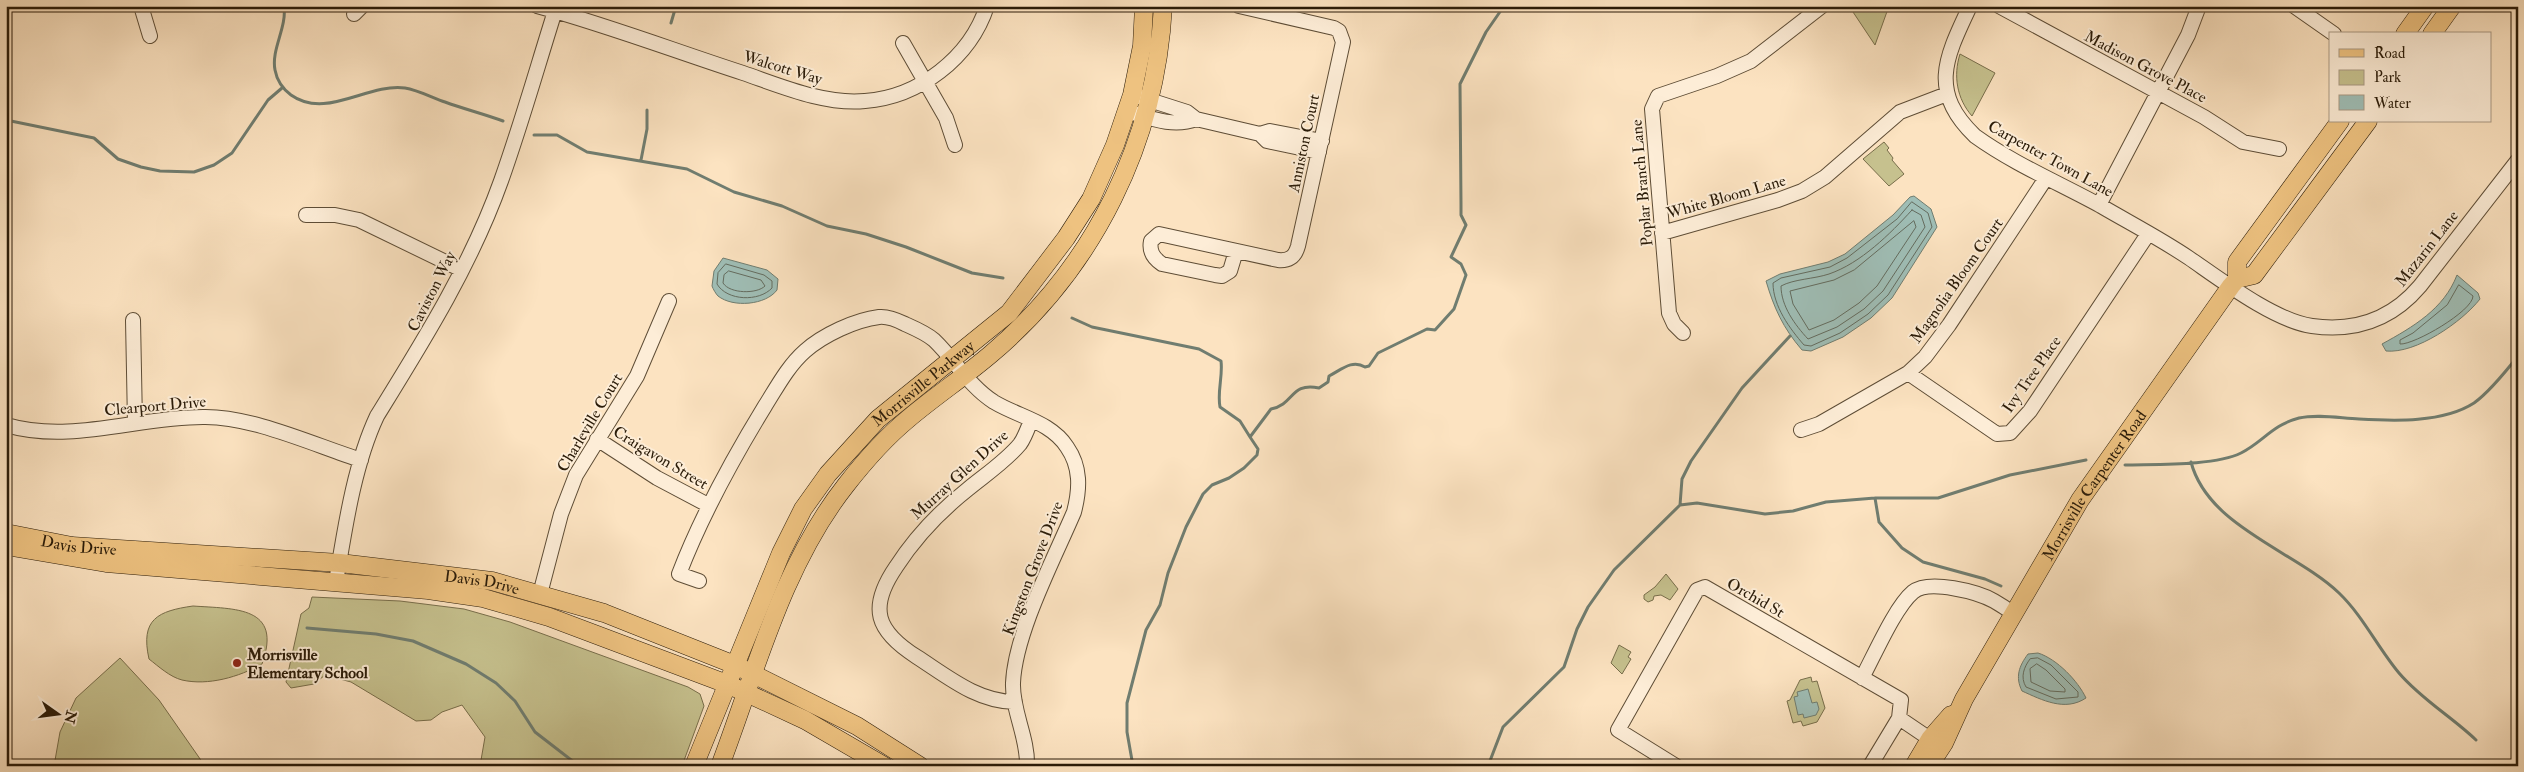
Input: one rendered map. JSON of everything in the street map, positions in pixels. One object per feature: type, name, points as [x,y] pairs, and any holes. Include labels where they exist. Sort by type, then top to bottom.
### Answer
[{"type":"main road","name":"Morrisville Parkway","points":[[694,766],[792,531],[828,474],[853,444],[878,419],[954,360],[1009,313],[1066,238],[1103,174],[1130,103],[1142,46],[1144,6]]},
{"type":"main road","name":"Morrisville Parkway","points":[[720,766],[792,574],[826,513],[868,458],[907,419],[965,375],[1025,323],[1071,271],[1086,248],[1117,192],[1148,109],[1160,49],[1163,6]]},
{"type":"main road","points":[[2406,32],[2425,6]]},
{"type":"main road","points":[[2433,32],[2452,6]]},
{"type":"main road","name":"Morrisville Carpenter Road","points":[[1930,766],[1944,744],[1964,699],[2080,500],[2234,283],[2237,262],[2339,122]]},
{"type":"main road","points":[[2234,283],[2254,276],[2367,122]]},
{"type":"main road","name":"Davis Drive","points":[[6,533],[72,546],[340,563],[492,581],[604,614],[735,665],[857,726],[920,766]]},
{"type":"main road","name":"Davis Drive","points":[[6,546],[106,563],[428,590],[483,598],[549,617],[727,684],[805,720],[884,766]]},
{"type":"main road","name":"Morrisville Carpenter Road","points":[[1914,766],[1930,739],[1964,699]]},
{"type":"street","points":[[141,6],[150,36]]},
{"type":"street","name":"Walcott Way","points":[[538,6],[765,80],[837,100],[865,102],[905,92],[926,81],[948,65],[970,41],[986,6]]},
{"type":"street","name":"Anniston Court","points":[[1236,251],[1230,271],[1222,276],[1215,276],[1162,264],[1156,259],[1150,246],[1151,241],[1159,234],[1284,261],[1293,256],[1298,246],[1342,50],[1342,37],[1334,28],[1239,6]]},
{"type":"street","name":"Poplar Branch Lane","points":[[1683,333],[1674,324],[1670,313],[1652,109],[1658,96],[1717,76],[1751,61],[1822,6]]},
{"type":"street","name":"Carpenter Town Lane","points":[[1970,6],[1947,57],[1947,94],[1962,123],[1975,136],[2046,178],[2099,205],[2234,283]]},
{"type":"street","name":"Madison Grove Place","points":[[1999,6],[2158,92],[2243,142],[2279,149]]},
{"type":"street","points":[[2099,205],[2188,35],[2199,6]]},
{"type":"street","points":[[2294,6],[2331,32]]},
{"type":"street","name":"Caviston Way","points":[[336,582],[360,460],[377,416],[439,316],[462,270],[501,182],[555,11]]},
{"type":"street","points":[[903,43],[946,118],[955,145]]},
{"type":"street","name":"White Bloom Lane","points":[[1662,233],[1778,200],[1802,191],[1825,177],[1900,112],[1947,94]]},
{"type":"street","points":[[1130,103],[1179,123],[1196,119],[1260,134],[1270,131],[1321,146]]},
{"type":"street","name":"Mazarin Lane","points":[[2234,283],[2274,312],[2310,326],[2351,327],[2383,317],[2412,296],[2518,160]]},
{"type":"street","name":"Magnolia Bloom Court","points":[[1802,430],[1819,424],[1908,373],[1933,348],[2046,178]]},
{"type":"street","points":[[306,215],[335,215],[359,220],[462,270]]},
{"type":"street","name":"Ivy Tree Place","points":[[1908,373],[1997,434],[2010,433],[2030,411],[2148,234]]},
{"type":"street","name":"Charleville Court","points":[[540,594],[568,494],[585,458],[637,376],[669,301]]},
{"type":"street","name":"Kingston Grove Drive","points":[[699,581],[679,574],[708,506],[782,379],[804,352],[816,343],[865,320],[889,318],[933,339],[954,360],[965,375],[994,402],[1047,427],[1067,446],[1078,470],[1078,495],[1074,512],[1017,652],[1013,685],[1015,702],[1027,748],[1027,766]]},
{"type":"street","points":[[133,320],[135,423]]},
{"type":"street","name":"Clearport Drive","points":[[6,425],[32,431],[62,433],[192,417],[226,418],[260,426],[360,460]]},
{"type":"street","name":"Murray Glen Drive","points":[[1015,702],[998,702],[982,698],[903,648],[889,636],[883,627],[879,610],[882,589],[916,539],[940,512],[1019,445],[1032,420]]},
{"type":"street","name":"Craigavon Street","points":[[597,440],[657,478],[708,506]]},
{"type":"street","name":"Orchid St","points":[[1676,766],[1618,730],[1697,590],[1705,587],[1901,700],[1899,718]]},
{"type":"street","points":[[1862,678],[1902,604],[1914,591],[1925,587],[1968,591],[1996,602],[2014,614]]},
{"type":"street","points":[[1870,766],[1899,718],[1930,739]]},
{"type":"green space","points":[[1849,6],[1889,6],[1875,45]]},
{"type":"green space","points":[[1960,54],[1995,73],[1972,116],[1963,102],[1958,87],[1957,71]]},
{"type":"green space","points":[[1884,142],[1889,148],[1887,150],[1893,158],[1892,160],[1904,174],[1889,186],[1863,159]]},
{"type":"green space","points":[[1666,574],[1678,589],[1670,600],[1661,595],[1654,596],[1653,600],[1648,602],[1644,599],[1644,595],[1655,587]]},
{"type":"green space","points":[[312,597],[400,601],[464,609],[510,622],[688,687],[700,694],[704,706],[682,766],[480,766],[485,737],[462,705],[442,712],[431,720],[416,721],[351,682],[325,675],[314,684],[291,688],[286,682],[301,614],[309,608]]},
{"type":"green space","points":[[193,606],[239,610],[251,614],[260,621],[266,631],[267,645],[262,664],[243,673],[223,679],[192,682],[173,676],[149,659],[147,635],[154,619],[170,611]]},
{"type":"green space","points":[[1619,645],[1631,652],[1628,657],[1631,659],[1622,674],[1611,663]]},
{"type":"green space","points":[[120,658],[159,700],[205,766],[54,766],[60,732],[76,698]]},
{"type":"green space","points":[[1811,677],[1812,682],[1817,681],[1825,708],[1817,722],[1803,726],[1801,721],[1793,723],[1787,701],[1790,700],[1800,680]]},
{"type":"water","points":[[1914,196],[1931,209],[1937,227],[1892,298],[1871,318],[1843,337],[1811,351],[1802,350],[1789,334],[1780,317],[1766,281],[1780,274],[1828,262],[1845,254],[1893,215],[1910,197]]},
{"type":"water","points":[[723,258],[767,270],[778,279],[777,290],[772,295],[757,302],[740,303],[724,300],[717,295],[712,286],[714,271]]},
{"type":"water","points":[[2457,275],[2478,293],[2480,299],[2472,308],[2450,326],[2424,342],[2398,351],[2386,351],[2382,344],[2416,324],[2436,307],[2444,298]]},
{"type":"water","points":[[2038,653],[2052,660],[2066,671],[2086,698],[2070,704],[2062,704],[2046,701],[2022,691],[2018,676],[2020,667],[2028,654]]},
{"type":"water","points":[[1808,689],[1812,703],[1817,702],[1819,709],[1816,715],[1804,718],[1803,714],[1798,715],[1794,697],[1798,696],[1797,692]]},
{"type":"waterway","points":[[284,6],[283,22],[275,54],[275,70],[283,87],[291,95],[304,102],[318,104],[347,99],[376,90],[405,88],[503,121]]},
{"type":"waterway","points":[[671,23],[676,6]]},
{"type":"waterway","points":[[1133,766],[1127,732],[1127,703],[1146,630],[1160,605],[1168,573],[1186,527],[1203,494],[1212,485],[1229,478],[1244,468],[1257,455],[1258,449],[1250,437],[1271,409],[1285,403],[1297,391],[1303,388],[1319,388],[1328,382],[1329,376],[1347,366],[1356,364],[1365,367],[1369,366],[1378,353],[1427,329],[1435,330],[1454,309],[1466,275],[1461,264],[1451,257],[1466,225],[1461,215],[1460,84],[1486,32],[1504,6]]},
{"type":"waterway","points":[[6,120],[94,138],[118,159],[141,167],[160,171],[194,172],[214,165],[232,153],[268,100],[282,88]]},
{"type":"waterway","points":[[641,160],[647,129],[647,110]]},
{"type":"waterway","points":[[534,135],[557,135],[587,152],[687,169],[734,192],[782,206],[827,226],[866,234],[906,247],[972,273],[1003,278]]},
{"type":"waterway","points":[[1072,318],[1092,327],[1199,349],[1221,361],[1220,407],[1240,421],[1250,437]]},
{"type":"waterway","points":[[1680,505],[1682,479],[1691,461],[1742,388],[1790,336]]},
{"type":"waterway","points":[[2125,465],[2184,464],[2230,457],[2249,449],[2275,429],[2299,418],[2321,416],[2403,420],[2448,414],[2462,410],[2479,399],[2518,356]]},
{"type":"waterway","points":[[1488,766],[1503,727],[1564,667],[1577,629],[1588,607],[1614,570],[1680,505],[1697,503],[1765,514],[1793,511],[1826,502],[1875,498],[1938,498],[2010,475],[2086,460]]},
{"type":"waterway","points":[[2191,462],[2200,485],[2215,504],[2234,521],[2321,578],[2339,593],[2356,612],[2399,673],[2427,700],[2476,740]]},
{"type":"waterway","points":[[1875,498],[1879,522],[1902,548],[1923,562],[1985,579],[2001,586]]},
{"type":"waterway","points":[[307,628],[376,634],[413,641],[466,664],[496,683],[515,701],[535,732],[579,766]]},
{"type":"place","name":"Morrisville Elementary School","points":[[237,663]]}]
